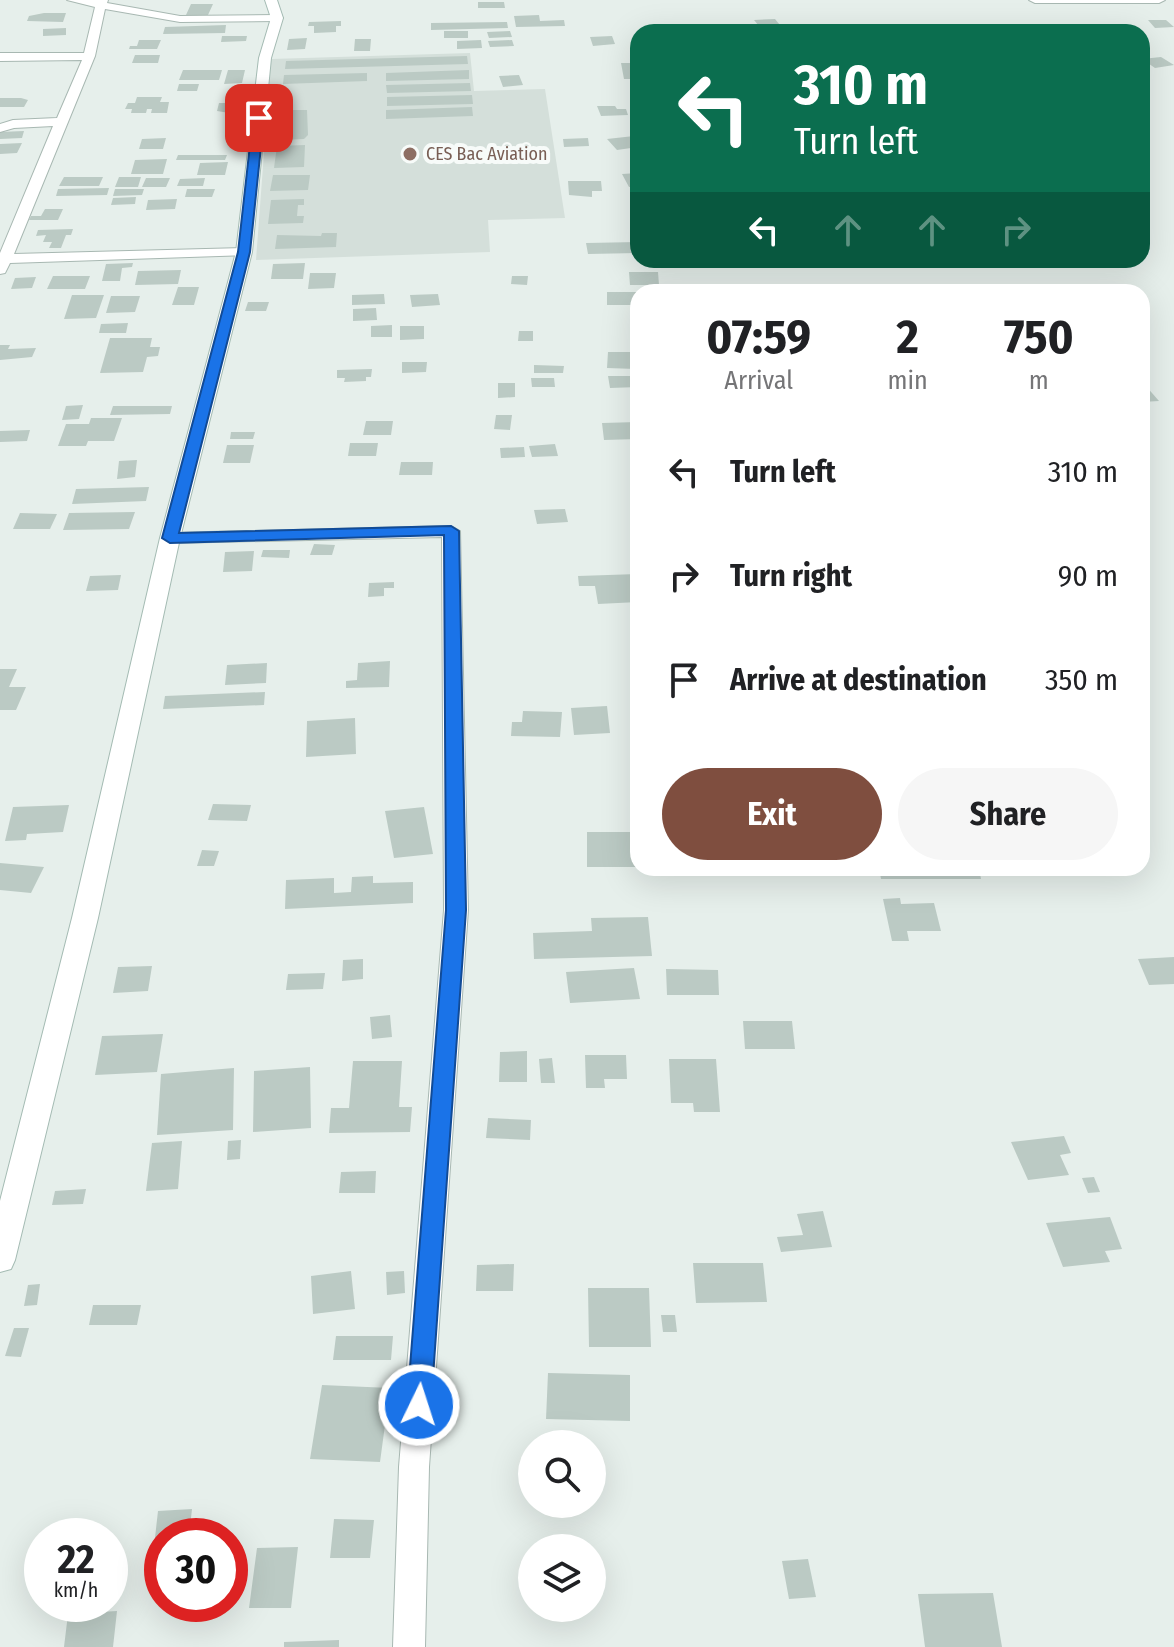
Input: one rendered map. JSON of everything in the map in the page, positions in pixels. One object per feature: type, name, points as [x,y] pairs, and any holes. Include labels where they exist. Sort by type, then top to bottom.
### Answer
[{"type":"street","points":[[0,1260],[85,918],[170,538],[244,252],[265,58],[274,9],[180,19],[101,2],[73,0]]},
{"type":"street","points":[[1035,0],[1159,0]]},
{"type":"street","points":[[101,2],[89,56],[2,263],[244,252]]},
{"type":"street","points":[[0,57],[89,56]]},
{"type":"street","points":[[0,128],[13,124],[63,122]]},
{"type":"street","points":[[170,538],[451,531],[456,910],[414,1467],[409,1647]]},
{"type":"shaded area","name":"CES Bac Aviation","points":[[470,53],[474,91],[545,89],[565,218],[488,220],[490,252],[256,260],[271,59]]},
{"type":"building","points":[[478,2],[504,2],[505,8],[478,8]]},
{"type":"building","points":[[191,4],[213,4],[208,15],[186,15]]},
{"type":"building","points":[[66,13],[63,22],[27,21],[29,16]]},
{"type":"building","points":[[539,15],[540,21],[564,20],[565,26],[516,27],[514,16]]},
{"type":"building","points":[[775,19],[779,24],[757,24],[754,20]]},
{"type":"building","points":[[1148,20],[1166,20],[1174,27],[1155,28]]},
{"type":"building","points":[[341,21],[341,26],[336,26],[336,32],[314,33],[314,26],[308,26],[309,22]]},
{"type":"building","points":[[507,22],[508,28],[431,30],[431,23]]},
{"type":"building","points":[[226,25],[225,33],[163,34],[165,27]]},
{"type":"building","points":[[66,28],[66,35],[43,36],[43,29]]},
{"type":"building","points":[[444,31],[468,31],[468,38],[444,38]]},
{"type":"building","points":[[510,31],[512,37],[489,38],[487,32]]},
{"type":"building","points":[[222,36],[247,36],[246,41],[221,42]]},
{"type":"building","points":[[612,36],[615,44],[593,46],[590,37]]},
{"type":"building","points":[[307,38],[305,49],[287,50],[289,39]]},
{"type":"building","points":[[355,39],[371,39],[370,51],[354,51]]},
{"type":"building","points":[[139,40],[161,40],[157,49],[129,49],[130,46],[137,46]]},
{"type":"building","points":[[481,40],[482,48],[457,49],[457,41]]},
{"type":"building","points":[[512,40],[514,46],[490,47],[488,41]]},
{"type":"building","points":[[135,55],[160,55],[158,63],[132,63]]},
{"type":"building","points":[[467,56],[468,64],[285,69],[286,61]]},
{"type":"building","points":[[1161,57],[1174,65],[1155,68],[1150,65],[1150,58]]},
{"type":"building","points":[[621,63],[630,63],[630,79],[624,79]]},
{"type":"building","points":[[183,70],[222,70],[219,80],[179,80]]},
{"type":"building","points":[[228,70],[245,70],[242,83],[224,84]]},
{"type":"building","points":[[469,70],[469,79],[386,81],[386,73]]},
{"type":"building","points":[[367,73],[367,81],[283,84],[284,75]]},
{"type":"building","points":[[519,75],[523,85],[503,87],[499,76]]},
{"type":"building","points":[[470,83],[471,91],[387,93],[386,85]]},
{"type":"building","points":[[179,84],[199,84],[197,91],[177,91]]},
{"type":"building","points":[[472,95],[473,104],[387,106],[387,97]]},
{"type":"building","points":[[137,97],[162,97],[160,102],[169,102],[167,113],[151,113],[152,109],[147,109],[146,113],[131,113],[132,109],[125,109],[128,103],[135,103]]},
{"type":"building","points":[[0,98],[28,100],[24,107],[0,107]]},
{"type":"building","points":[[219,103],[238,103],[236,114],[217,111]]},
{"type":"building","points":[[597,106],[626,109],[628,115],[601,116]]},
{"type":"building","points":[[472,107],[473,116],[386,119],[386,110]]},
{"type":"building","points":[[281,110],[307,110],[308,135],[304,139],[278,140]]},
{"type":"building","points":[[24,131],[22,138],[0,139],[0,132]]},
{"type":"building","points":[[630,136],[630,148],[617,150],[607,139]]},
{"type":"building","points":[[166,138],[163,149],[139,149],[142,139]]},
{"type":"building","points":[[588,138],[589,146],[564,147],[563,139]]},
{"type":"building","points":[[22,143],[17,153],[0,154],[0,144]]},
{"type":"building","points":[[305,145],[304,167],[274,168],[277,146]]},
{"type":"building","points":[[178,155],[227,155],[225,160],[176,160]]},
{"type":"building","points":[[167,159],[163,174],[131,174],[135,160]]},
{"type":"building","points":[[228,162],[225,175],[197,175],[200,163]]},
{"type":"building","points":[[622,174],[630,174],[630,187],[629,187]]},
{"type":"building","points":[[273,175],[310,175],[308,190],[270,191]]},
{"type":"building","points":[[64,177],[103,177],[99,186],[59,186]]},
{"type":"building","points":[[119,177],[141,177],[138,187],[115,187]]},
{"type":"building","points":[[146,178],[170,178],[166,187],[142,187]]},
{"type":"building","points":[[205,178],[203,186],[177,186],[180,179]]},
{"type":"building","points":[[568,181],[601,181],[602,191],[592,191],[592,197],[569,195]]},
{"type":"building","points":[[109,188],[107,195],[56,196],[58,189]]},
{"type":"building","points":[[115,189],[144,189],[142,195],[113,196]]},
{"type":"building","points":[[187,189],[215,189],[212,197],[185,197]]},
{"type":"building","points":[[136,197],[135,204],[111,205],[113,198]]},
{"type":"building","points":[[177,199],[175,209],[146,210],[148,200]]},
{"type":"building","points":[[304,199],[304,205],[298,205],[297,216],[304,216],[303,223],[268,224],[271,200]]},
{"type":"building","points":[[45,209],[63,209],[58,220],[29,220],[31,216],[41,216]]},
{"type":"building","points":[[73,229],[71,235],[66,235],[61,248],[49,248],[52,242],[43,242],[46,235],[36,236],[38,230]]},
{"type":"building","points":[[322,233],[337,233],[336,247],[275,249],[277,235],[321,236]]},
{"type":"building","points":[[630,242],[630,253],[588,254],[586,243]]},
{"type":"building","points":[[133,263],[132,267],[122,268],[120,281],[102,281],[106,264]]},
{"type":"building","points":[[305,263],[303,279],[271,279],[273,264]]},
{"type":"building","points":[[181,270],[178,284],[135,285],[138,271]]},
{"type":"building","points":[[629,272],[658,272],[659,284],[630,285]]},
{"type":"building","points":[[310,273],[336,273],[334,288],[308,289]]},
{"type":"building","points":[[53,276],[90,276],[85,289],[47,289]]},
{"type":"building","points":[[512,276],[528,276],[527,285],[511,284]]},
{"type":"building","points":[[36,277],[32,288],[11,289],[15,278]]},
{"type":"building","points":[[178,287],[199,287],[194,305],[172,305]]},
{"type":"building","points":[[607,292],[630,292],[630,305],[607,305]]},
{"type":"building","points":[[384,294],[385,304],[352,305],[352,295]]},
{"type":"building","points":[[438,294],[440,305],[412,307],[410,295]]},
{"type":"building","points":[[72,295],[104,295],[96,318],[64,319]]},
{"type":"building","points":[[111,296],[140,296],[135,312],[106,313]]},
{"type":"building","points":[[248,302],[269,302],[266,311],[245,311]]},
{"type":"building","points":[[376,308],[377,320],[353,321],[353,309]]},
{"type":"building","points":[[128,323],[126,333],[99,333],[101,324]]},
{"type":"building","points":[[392,325],[392,337],[371,337],[371,326]]},
{"type":"building","points":[[400,326],[424,326],[424,339],[400,340]]},
{"type":"building","points":[[519,331],[533,331],[533,341],[518,341]]},
{"type":"building","points":[[110,338],[152,338],[150,347],[160,347],[158,356],[147,357],[143,372],[100,373]]},
{"type":"building","points":[[0,345],[10,345],[8,349],[36,348],[32,357],[0,360]]},
{"type":"building","points":[[608,352],[630,352],[630,369],[607,368]]},
{"type":"building","points":[[402,362],[427,362],[426,372],[402,373]]},
{"type":"building","points":[[534,365],[564,366],[563,373],[534,373]]},
{"type":"building","points":[[372,369],[371,377],[366,377],[366,381],[344,382],[345,378],[337,378],[337,370]]},
{"type":"building","points":[[608,376],[630,376],[630,387],[610,388]]},
{"type":"building","points":[[531,378],[554,378],[555,387],[532,387]]},
{"type":"building","points":[[498,383],[515,383],[515,397],[498,398]]},
{"type":"building","points":[[1150,391],[1159,401],[1150,402]]},
{"type":"building","points":[[83,405],[79,419],[62,420],[66,406]]},
{"type":"building","points":[[113,406],[172,406],[170,414],[110,415]]},
{"type":"building","points":[[496,415],[512,415],[510,430],[494,429]]},
{"type":"building","points":[[91,418],[122,418],[114,441],[88,441],[86,446],[58,446],[66,424],[89,424]]},
{"type":"building","points":[[366,421],[393,421],[391,435],[363,435]]},
{"type":"building","points":[[630,422],[630,439],[604,440],[602,423]]},
{"type":"building","points":[[30,430],[27,441],[0,442],[0,431]]},
{"type":"building","points":[[231,432],[255,432],[253,439],[230,439]]},
{"type":"building","points":[[350,443],[378,443],[376,456],[348,456]]},
{"type":"building","points":[[555,444],[558,456],[532,457],[529,446]]},
{"type":"building","points":[[227,445],[254,445],[250,463],[223,463]]},
{"type":"building","points":[[524,447],[525,457],[501,458],[500,448]]},
{"type":"building","points":[[137,460],[135,477],[117,479],[119,461]]},
{"type":"building","points":[[401,462],[433,462],[432,475],[399,475]]},
{"type":"building","points":[[149,487],[146,501],[72,504],[76,489]]},
{"type":"building","points":[[565,509],[568,522],[537,524],[534,510]]},
{"type":"building","points":[[135,512],[129,529],[63,530],[69,513]]},
{"type":"building","points":[[20,513],[57,514],[50,529],[13,529]]},
{"type":"building","points":[[314,544],[335,545],[332,555],[310,555]]},
{"type":"building","points":[[263,550],[290,550],[289,558],[261,557]]},
{"type":"building","points":[[254,551],[252,571],[223,572],[225,552]]},
{"type":"building","points":[[630,574],[630,602],[598,604],[595,586],[579,586],[578,576]]},
{"type":"building","points":[[121,575],[118,590],[86,591],[90,576]]},
{"type":"building","points":[[394,582],[394,588],[384,588],[384,596],[368,597],[369,583]]},
{"type":"building","points":[[390,661],[389,687],[346,688],[346,681],[357,680],[358,663]]},
{"type":"building","points":[[267,663],[266,683],[225,685],[227,665]]},
{"type":"building","points":[[0,669],[17,669],[9,687],[26,687],[16,710],[0,710]]},
{"type":"building","points":[[265,692],[264,705],[163,709],[165,696]]},
{"type":"building","points":[[607,706],[610,733],[574,735],[571,708]]},
{"type":"building","points":[[523,711],[562,712],[560,737],[511,736],[512,722],[522,722]]},
{"type":"building","points":[[355,718],[356,754],[306,757],[307,721]]},
{"type":"building","points":[[213,804],[251,805],[247,821],[208,820]]},
{"type":"building","points":[[69,805],[63,832],[27,834],[26,840],[5,841],[13,807]]},
{"type":"building","points":[[424,807],[433,854],[394,858],[385,811]]},
{"type":"building","points":[[587,832],[630,832],[630,867],[587,867]]},
{"type":"building","points":[[202,850],[219,851],[214,866],[197,866]]},
{"type":"building","points":[[0,863],[44,867],[31,893],[0,890]]},
{"type":"building","points":[[373,876],[373,883],[413,882],[413,903],[285,909],[286,880],[334,878],[334,893],[351,892],[352,877]]},
{"type":"building","points":[[880,876],[980,876],[981,879],[881,879]]},
{"type":"building","points":[[900,898],[901,904],[934,903],[941,931],[907,931],[909,941],[892,941],[883,899]]},
{"type":"building","points":[[648,917],[652,956],[534,959],[533,933],[592,931],[591,918]]},
{"type":"building","points":[[1174,957],[1174,984],[1149,985],[1138,959]]},
{"type":"building","points":[[363,959],[363,979],[342,981],[343,960]]},
{"type":"building","points":[[152,966],[148,991],[113,993],[118,967]]},
{"type":"building","points":[[634,968],[640,999],[570,1003],[566,972]]},
{"type":"building","points":[[666,969],[718,970],[719,995],[667,995]]},
{"type":"building","points":[[325,973],[323,989],[286,990],[288,974]]},
{"type":"building","points":[[390,1015],[392,1037],[372,1039],[370,1017]]},
{"type":"building","points":[[743,1021],[792,1021],[795,1049],[745,1049]]},
{"type":"building","points":[[163,1034],[157,1072],[95,1075],[102,1036]]},
{"type":"building","points":[[527,1051],[527,1082],[499,1082],[500,1052]]},
{"type":"building","points":[[585,1055],[626,1055],[627,1079],[604,1079],[605,1088],[586,1088]]},
{"type":"building","points":[[552,1058],[555,1083],[541,1083],[539,1059]]},
{"type":"building","points":[[669,1059],[716,1059],[720,1112],[694,1112],[693,1103],[671,1103]]},
{"type":"building","points":[[353,1061],[402,1061],[399,1107],[412,1107],[410,1132],[329,1133],[331,1108],[349,1108]]},
{"type":"building","points":[[310,1067],[311,1128],[253,1132],[254,1071]]},
{"type":"building","points":[[234,1068],[233,1130],[157,1135],[161,1074]]},
{"type":"building","points":[[488,1118],[531,1120],[530,1140],[486,1138]]},
{"type":"building","points":[[1064,1136],[1071,1153],[1060,1155],[1069,1175],[1028,1180],[1011,1142]]},
{"type":"building","points":[[241,1140],[240,1159],[227,1160],[228,1141]]},
{"type":"building","points":[[182,1141],[178,1189],[146,1191],[152,1143]]},
{"type":"building","points":[[376,1171],[375,1193],[339,1193],[341,1172]]},
{"type":"building","points":[[1094,1177],[1100,1192],[1088,1193],[1082,1178]]},
{"type":"building","points":[[86,1189],[83,1204],[52,1205],[55,1191]]},
{"type":"building","points":[[823,1211],[832,1247],[781,1252],[777,1237],[803,1235],[797,1214]]},
{"type":"building","points":[[1110,1217],[1122,1249],[1105,1251],[1110,1262],[1063,1267],[1046,1223]]},
{"type":"building","points":[[693,1263],[763,1263],[767,1302],[696,1303]]},
{"type":"building","points":[[514,1264],[513,1291],[476,1291],[477,1265]]},
{"type":"building","points":[[351,1271],[355,1309],[313,1314],[311,1276]]},
{"type":"building","points":[[404,1271],[405,1293],[387,1295],[386,1272]]},
{"type":"building","points":[[40,1284],[37,1305],[24,1306],[28,1285]]},
{"type":"building","points":[[588,1288],[649,1288],[651,1347],[589,1347]]},
{"type":"building","points":[[93,1305],[141,1305],[137,1325],[89,1325]]},
{"type":"building","points":[[661,1315],[675,1315],[677,1332],[663,1332]]},
{"type":"building","points":[[14,1328],[29,1328],[21,1357],[5,1356]]},
{"type":"building","points":[[336,1336],[393,1336],[391,1360],[333,1360]]},
{"type":"building","points":[[548,1373],[630,1375],[630,1421],[546,1419]]},
{"type":"building","points":[[322,1385],[390,1388],[380,1462],[310,1459]]},
{"type":"building","points":[[192,1509],[191,1518],[157,1518],[158,1511]]},
{"type":"building","points":[[334,1519],[374,1520],[370,1558],[330,1558]]},
{"type":"building","points":[[298,1547],[291,1608],[249,1608],[257,1548]]},
{"type":"building","points":[[808,1559],[816,1597],[789,1599],[782,1561]]},
{"type":"building","points":[[993,1593],[1002,1647],[925,1647],[918,1594]]},
{"type":"building","points":[[67,1622],[116,1622],[113,1647],[64,1647]]},
{"type":"building","points":[[339,1640],[339,1647],[284,1647],[284,1642]]},
{"type":"place","name":"CES Bac Aviation","points":[[410,154]]},
{"type":"route","points":[[259,118],[244,252],[170,538],[451,531],[456,910],[419,1405]]}]
